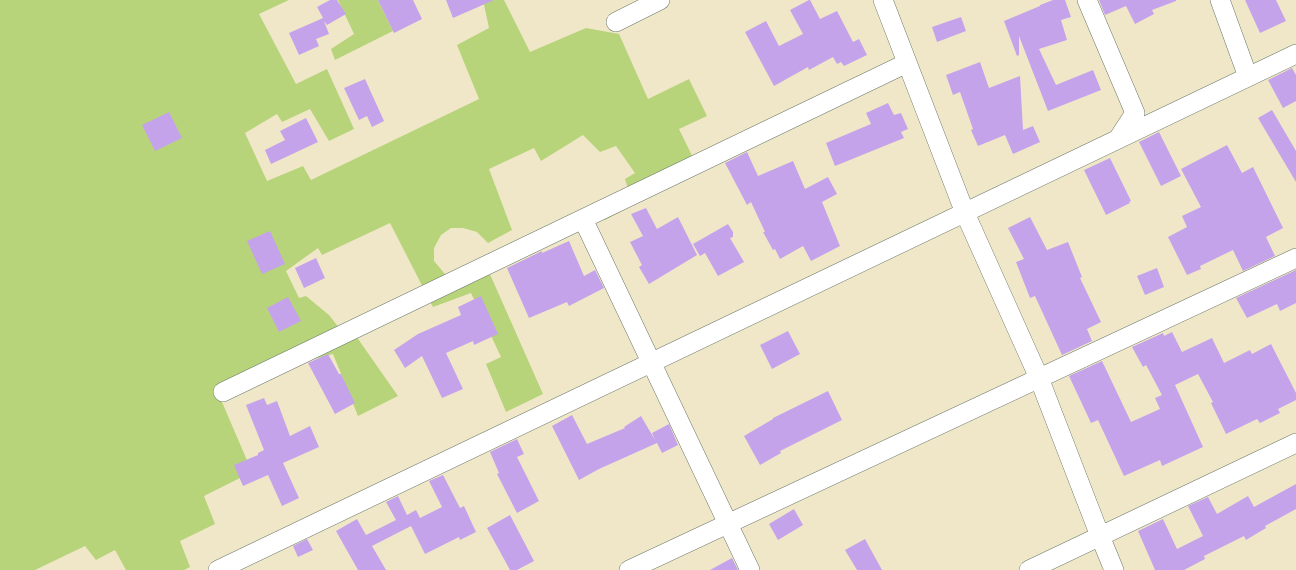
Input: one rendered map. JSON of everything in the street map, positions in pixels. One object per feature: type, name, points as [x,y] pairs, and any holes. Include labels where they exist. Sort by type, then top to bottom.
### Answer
[{"type":"street","points":[[616,22],[660,0]]},
{"type":"street","points":[[883,0],[965,213],[1040,378],[1114,570]]},
{"type":"street","points":[[1087,0],[1135,113],[1118,139]]},
{"type":"street","points":[[1220,0],[1248,77]]},
{"type":"street","points":[[218,570],[1296,54]]},
{"type":"street","points":[[223,392],[907,63]]},
{"type":"street","points":[[583,219],[750,570]]},
{"type":"street","points":[[629,570],[1296,258]]},
{"type":"street","points":[[1029,570],[1296,443]]},
{"type":"green space","points":[[0,0],[289,0],[259,14],[296,84],[327,69],[354,129],[329,141],[310,109],[282,122],[277,114],[245,133],[267,181],[303,166],[311,180],[479,99],[457,45],[489,28],[483,0],[504,0],[530,52],[586,28],[619,34],[648,99],[689,79],[707,116],[679,129],[699,170],[605,220],[597,207],[628,189],[625,179],[635,173],[616,146],[600,152],[583,135],[541,161],[534,148],[489,169],[512,230],[488,243],[477,232],[463,228],[451,228],[441,235],[434,248],[434,261],[456,287],[489,272],[543,394],[506,412],[486,364],[501,357],[471,293],[433,307],[390,223],[322,255],[318,248],[286,271],[299,298],[306,296],[329,315],[347,338],[356,336],[398,396],[358,416],[333,354],[226,383],[216,388],[252,472],[204,496],[215,524],[180,541],[190,567],[184,570],[126,570],[115,550],[96,560],[85,546],[35,570],[0,570]]},
{"type":"green space","points":[[338,0],[378,0],[393,31],[335,60],[331,49],[354,34]]},
{"type":"building","points":[[330,0],[337,0],[346,14],[327,25],[324,21],[329,34],[316,39],[319,46],[299,55],[289,33],[323,18],[317,7]]},
{"type":"building","points":[[378,0],[413,0],[422,19],[394,33]]},
{"type":"building","points":[[446,0],[494,0],[453,18]]},
{"type":"building","points":[[809,0],[820,19],[837,11],[853,42],[859,39],[867,55],[844,66],[841,62],[837,64],[833,57],[809,70],[808,67],[774,86],[745,32],[766,21],[779,46],[803,34],[790,10]]},
{"type":"building","points":[[1053,0],[1065,0],[1071,17],[1061,20],[1067,40],[1039,49],[1056,85],[1093,70],[1101,90],[1048,111],[1019,36],[1019,55],[1017,56],[1004,21]]},
{"type":"building","points":[[1099,0],[1176,1],[1152,10],[1154,14],[1135,24],[1126,6],[1105,15]]},
{"type":"building","points":[[1245,0],[1276,0],[1286,21],[1260,33]]},
{"type":"building","points":[[961,17],[966,31],[937,42],[932,27]]},
{"type":"building","points":[[980,62],[989,88],[1020,76],[1023,130],[1033,126],[1040,142],[1013,154],[1005,135],[978,146],[971,130],[973,129],[960,92],[953,95],[946,75]]},
{"type":"building","points":[[1292,68],[1296,75],[1296,101],[1283,108],[1268,80]]},
{"type":"building","points":[[365,79],[384,121],[372,127],[367,116],[359,120],[344,88]]},
{"type":"building","points":[[888,103],[894,115],[901,113],[908,129],[901,132],[904,138],[835,166],[826,143],[871,124],[866,113]]},
{"type":"building","points":[[1272,110],[1296,151],[1296,182],[1258,118]]},
{"type":"building","points":[[169,112],[182,138],[155,151],[142,125]]},
{"type":"building","points":[[306,118],[318,142],[271,164],[265,150],[285,140],[280,131]]},
{"type":"building","points":[[1159,132],[1181,176],[1161,186],[1139,142]]},
{"type":"building","points":[[1227,145],[1242,173],[1253,167],[1283,228],[1266,237],[1275,256],[1243,271],[1233,250],[1200,266],[1201,269],[1187,275],[1168,237],[1187,227],[1182,216],[1201,207],[1181,169]]},
{"type":"building","points":[[747,152],[758,176],[793,161],[805,189],[828,177],[837,194],[822,202],[840,246],[811,261],[803,246],[780,259],[763,232],[765,232],[751,202],[747,205],[725,163]]},
{"type":"building","points":[[1110,158],[1131,201],[1129,202],[1130,203],[1106,215],[1084,170]]},
{"type":"building","points":[[646,208],[657,229],[678,217],[697,255],[649,284],[639,267],[642,265],[630,242],[643,236],[631,214]]},
{"type":"building","points":[[1030,217],[1047,250],[1068,242],[1082,277],[1080,278],[1101,322],[1087,329],[1092,341],[1062,355],[1035,296],[1030,298],[1016,262],[1024,259],[1008,228]]},
{"type":"building","points":[[728,224],[733,232],[733,237],[730,238],[744,262],[718,276],[705,253],[700,256],[693,244]]},
{"type":"building","points":[[270,231],[285,264],[262,274],[247,241]]},
{"type":"building","points":[[569,241],[584,276],[595,270],[604,288],[569,306],[567,302],[529,318],[507,268],[542,251],[542,253]]},
{"type":"building","points":[[316,258],[325,278],[304,288],[295,268]]},
{"type":"building","points":[[1157,268],[1164,287],[1145,295],[1137,276]]},
{"type":"building","points":[[1296,270],[1296,303],[1280,311],[1277,304],[1247,318],[1236,298]]},
{"type":"building","points":[[481,296],[498,334],[474,345],[473,341],[446,353],[463,389],[442,398],[422,356],[405,368],[394,350],[418,334],[461,315],[458,307]]},
{"type":"building","points":[[288,297],[301,321],[279,332],[267,308]]},
{"type":"building","points":[[788,331],[800,354],[772,369],[760,345]]},
{"type":"building","points":[[1172,332],[1182,352],[1212,338],[1224,363],[1250,350],[1252,354],[1271,344],[1296,393],[1296,400],[1278,409],[1280,413],[1260,423],[1257,419],[1226,434],[1211,403],[1213,402],[1198,374],[1175,385],[1203,447],[1162,466],[1160,460],[1124,476],[1098,420],[1091,423],[1069,376],[1102,361],[1131,422],[1160,409],[1155,398],[1162,395],[1146,365],[1143,367],[1132,347],[1163,333],[1164,336]]},
{"type":"building","points":[[328,354],[339,374],[341,374],[355,403],[335,414],[308,363]]},
{"type":"building","points":[[828,391],[842,420],[780,451],[781,453],[760,465],[744,436],[773,418]]},
{"type":"building","points":[[264,398],[267,405],[277,401],[290,436],[310,426],[319,447],[283,463],[299,498],[282,506],[268,475],[243,486],[234,465],[258,455],[258,453],[264,450],[246,405]]},
{"type":"building","points":[[572,415],[587,444],[625,428],[624,427],[641,416],[655,440],[652,433],[669,424],[678,445],[662,453],[657,443],[599,469],[579,480],[552,426]]},
{"type":"building","points":[[517,439],[524,454],[517,457],[539,501],[517,513],[497,474],[499,473],[490,452]]},
{"type":"building","points":[[443,475],[460,508],[464,506],[476,532],[460,540],[459,537],[425,554],[411,526],[372,546],[386,570],[358,570],[336,531],[357,519],[366,535],[396,520],[386,502],[398,496],[407,515],[416,510],[420,518],[442,507],[429,481]]},
{"type":"building","points":[[1296,484],[1296,509],[1265,526],[1266,528],[1246,540],[1244,536],[1204,556],[1205,559],[1184,570],[1155,570],[1138,531],[1163,519],[1177,549],[1203,536],[1188,506],[1208,497],[1217,514],[1248,496],[1254,507]]},
{"type":"building","points":[[794,509],[803,525],[778,540],[769,524]]},
{"type":"building","points":[[510,515],[534,561],[517,570],[510,570],[487,528]]},
{"type":"building","points":[[307,539],[313,550],[298,557],[293,546]]},
{"type":"building","points":[[865,539],[882,570],[857,570],[845,550]]},
{"type":"building","points":[[732,558],[738,570],[710,570]]}]
